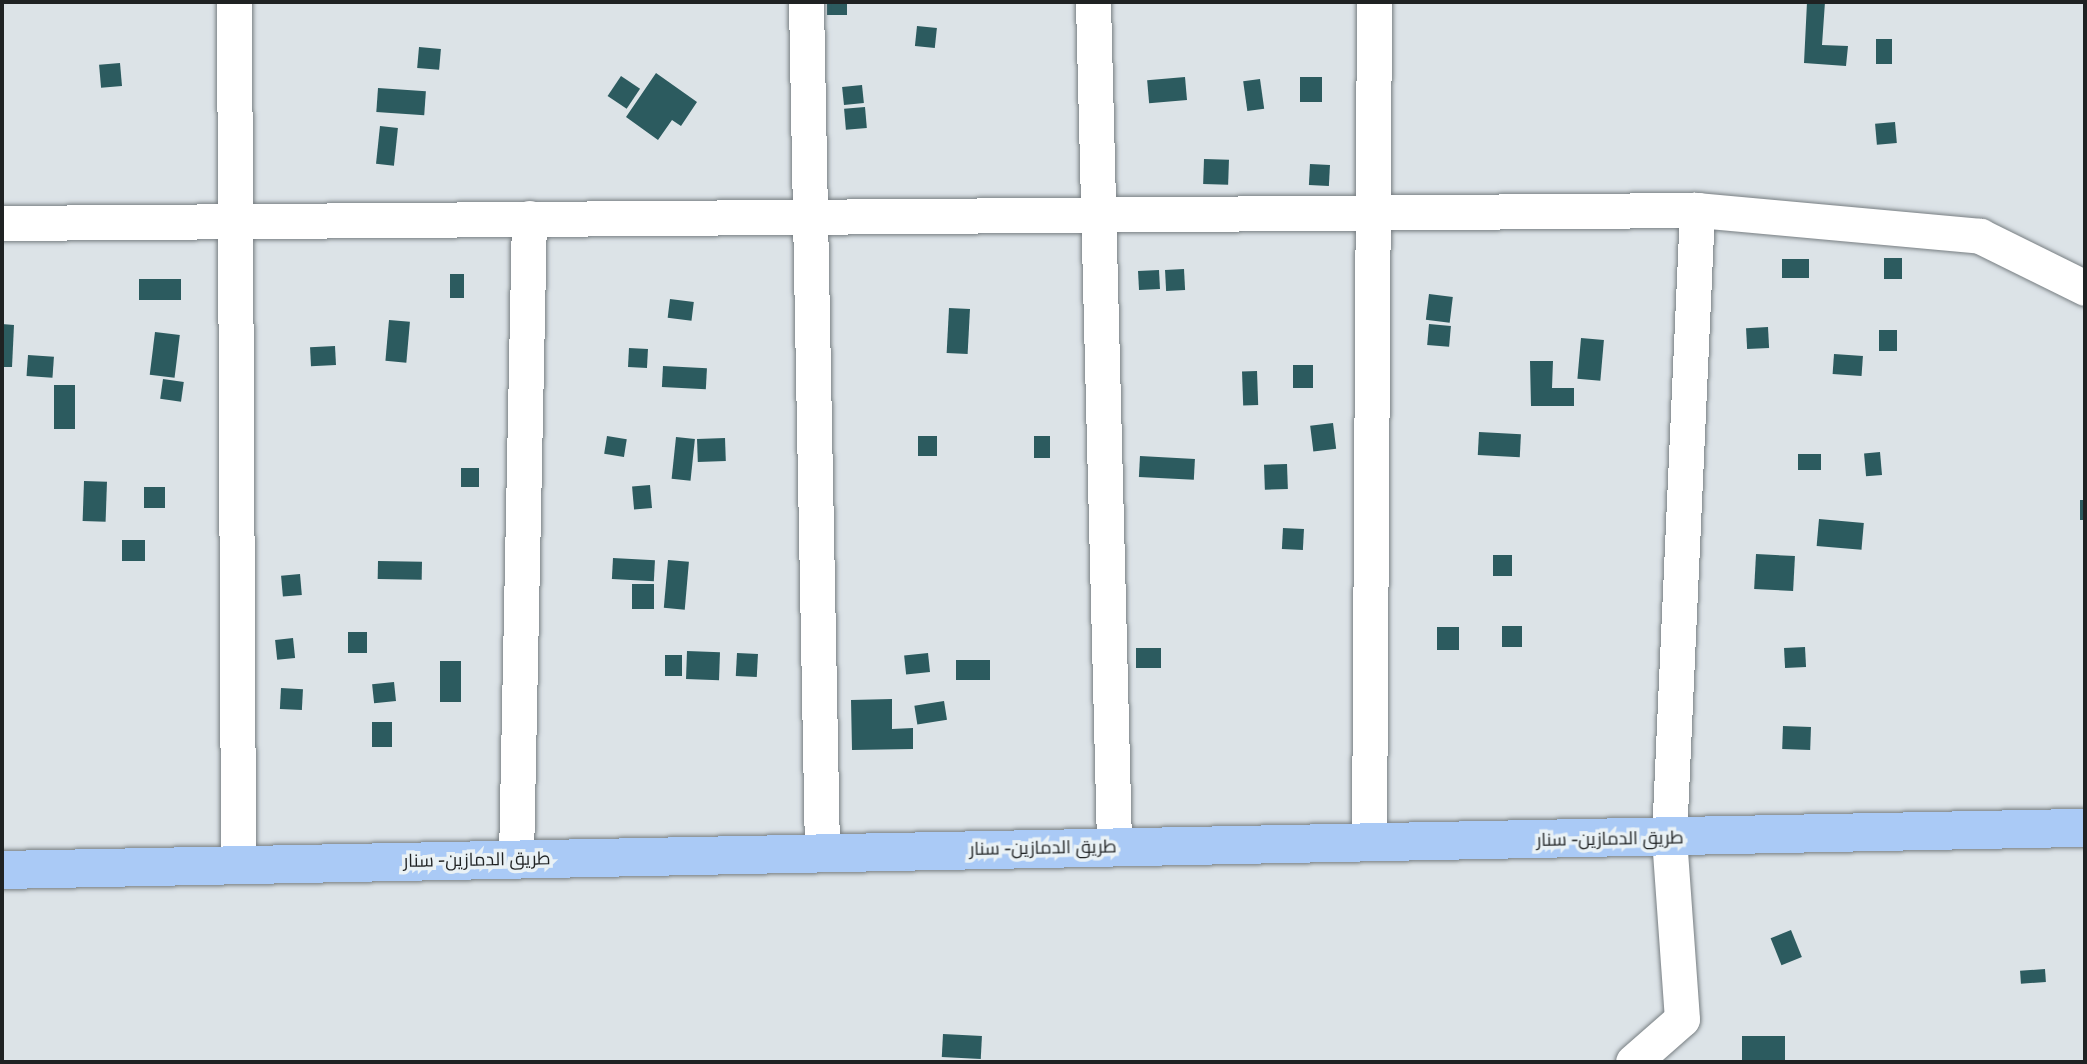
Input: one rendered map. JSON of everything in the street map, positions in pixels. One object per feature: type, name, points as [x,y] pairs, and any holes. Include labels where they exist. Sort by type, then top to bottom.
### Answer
[{"type":"highway","name":"طريق الدمازين- سنار","points":[[2,870],[822,851],[2085,828]]},
{"type":"street","points":[[234,2],[238,864]]},
{"type":"street","points":[[806,2],[822,851]]},
{"type":"street","points":[[1093,2],[1114,846]]},
{"type":"street","points":[[1369,842],[1374,2]]},
{"type":"street","points":[[2,223],[1698,210],[1980,236],[2085,288]]},
{"type":"street","points":[[1633,1062],[1682,1019],[1669,837],[1698,210]]},
{"type":"street","points":[[516,858],[529,218]]},
{"type":"building","points":[[827,2],[847,2],[847,15],[827,15]]},
{"type":"building","points":[[1807,2],[1825,2],[1822,45],[1848,46],[1846,66],[1804,63]]},
{"type":"building","points":[[917,26],[937,28],[935,48],[915,46]]},
{"type":"building","points":[[1876,39],[1892,39],[1892,64],[1876,64]]},
{"type":"building","points":[[419,47],[441,49],[439,70],[417,68]]},
{"type":"building","points":[[120,63],[122,86],[101,88],[99,65]]},
{"type":"building","points":[[656,73],[697,102],[681,126],[672,120],[658,140],[626,117]]},
{"type":"building","points":[[621,76],[640,89],[627,109],[608,96]]},
{"type":"building","points":[[1185,77],[1187,100],[1149,103],[1147,80]]},
{"type":"building","points":[[1300,77],[1322,77],[1322,102],[1300,102]]},
{"type":"building","points":[[1260,79],[1264,109],[1247,111],[1243,81]]},
{"type":"building","points":[[862,85],[864,103],[844,105],[842,87]]},
{"type":"building","points":[[378,88],[426,91],[424,115],[376,112]]},
{"type":"building","points":[[865,107],[867,128],[846,130],[844,109]]},
{"type":"building","points":[[1895,122],[1897,143],[1877,145],[1875,124]]},
{"type":"building","points":[[380,126],[398,128],[394,166],[376,164]]},
{"type":"building","points":[[1204,159],[1229,160],[1228,185],[1203,184]]},
{"type":"building","points":[[1310,164],[1330,165],[1329,186],[1309,185]]},
{"type":"building","points":[[1884,258],[1902,258],[1902,279],[1884,279]]},
{"type":"building","points":[[1782,259],[1809,259],[1809,278],[1782,278]]},
{"type":"building","points":[[1184,269],[1185,290],[1166,291],[1165,270]]},
{"type":"building","points":[[1159,270],[1160,289],[1139,290],[1138,271]]},
{"type":"building","points":[[450,274],[464,274],[464,298],[450,298]]},
{"type":"building","points":[[139,279],[181,279],[181,300],[139,300]]},
{"type":"building","points":[[1429,294],[1453,297],[1450,323],[1426,320]]},
{"type":"building","points":[[670,299],[694,302],[692,321],[668,318]]},
{"type":"building","points":[[949,308],[970,309],[968,354],[947,353]]},
{"type":"building","points":[[389,320],[410,322],[406,363],[385,361]]},
{"type":"building","points":[[2,324],[14,325],[12,367],[2,367]]},
{"type":"building","points":[[1429,324],[1451,326],[1449,347],[1427,345]]},
{"type":"building","points":[[1768,327],[1769,348],[1747,349],[1746,328]]},
{"type":"building","points":[[1879,330],[1897,330],[1897,351],[1879,351]]},
{"type":"building","points":[[155,332],[180,335],[175,378],[150,375]]},
{"type":"building","points":[[1581,338],[1604,340],[1600,381],[1577,379]]},
{"type":"building","points":[[335,346],[336,365],[311,366],[310,347]]},
{"type":"building","points":[[629,348],[648,349],[647,368],[628,367]]},
{"type":"building","points":[[1834,354],[1863,356],[1862,376],[1833,374]]},
{"type":"building","points":[[28,355],[54,357],[52,378],[27,376]]},
{"type":"building","points":[[1530,361],[1553,361],[1552,388],[1574,388],[1574,406],[1531,406]]},
{"type":"building","points":[[1293,365],[1313,365],[1313,388],[1293,388]]},
{"type":"building","points":[[663,366],[707,368],[706,389],[662,387]]},
{"type":"building","points":[[1257,371],[1258,405],[1243,406],[1242,372]]},
{"type":"building","points":[[163,379],[184,382],[181,402],[160,399]]},
{"type":"building","points":[[54,385],[75,385],[75,429],[54,429]]},
{"type":"building","points":[[1333,423],[1336,449],[1313,452],[1310,426]]},
{"type":"building","points":[[1479,432],[1521,434],[1520,457],[1478,455]]},
{"type":"building","points":[[607,436],[627,439],[624,457],[604,454]]},
{"type":"building","points":[[918,436],[937,436],[937,456],[918,456]]},
{"type":"building","points":[[1034,436],[1050,436],[1050,458],[1034,458]]},
{"type":"building","points":[[676,437],[695,439],[691,481],[672,479]]},
{"type":"building","points":[[725,438],[726,461],[698,462],[697,439]]},
{"type":"building","points":[[1880,452],[1882,475],[1866,476],[1864,453]]},
{"type":"building","points":[[1798,454],[1821,454],[1821,470],[1798,470]]},
{"type":"building","points":[[1140,456],[1195,459],[1194,480],[1139,477]]},
{"type":"building","points":[[1287,464],[1288,489],[1265,490],[1264,465]]},
{"type":"building","points":[[461,468],[479,468],[479,487],[461,487]]},
{"type":"building","points":[[84,481],[107,482],[106,522],[83,521]]},
{"type":"building","points":[[650,485],[652,508],[634,509],[632,487]]},
{"type":"building","points":[[144,487],[165,487],[165,508],[144,508]]},
{"type":"building","points":[[2080,500],[2085,500],[2085,520],[2080,520]]},
{"type":"building","points":[[1819,519],[1864,523],[1861,550],[1817,546]]},
{"type":"building","points":[[1283,528],[1304,529],[1303,550],[1282,549]]},
{"type":"building","points":[[122,540],[145,540],[145,561],[122,561]]},
{"type":"building","points":[[1756,554],[1795,556],[1793,591],[1754,589]]},
{"type":"building","points":[[1493,555],[1512,555],[1512,576],[1493,576]]},
{"type":"building","points":[[613,558],[655,560],[654,581],[612,579]]},
{"type":"building","points":[[668,560],[689,562],[685,610],[664,608]]},
{"type":"building","points":[[378,561],[422,562],[422,580],[378,579]]},
{"type":"building","points":[[300,574],[302,595],[283,597],[281,576]]},
{"type":"building","points":[[632,584],[654,584],[654,609],[632,609]]},
{"type":"building","points":[[1502,626],[1522,626],[1522,647],[1502,647]]},
{"type":"building","points":[[1437,627],[1459,627],[1459,650],[1437,650]]},
{"type":"building","points":[[348,632],[367,632],[367,653],[348,653]]},
{"type":"building","points":[[293,638],[295,658],[277,660],[275,640]]},
{"type":"building","points":[[1805,647],[1806,667],[1785,668],[1784,648]]},
{"type":"building","points":[[1136,648],[1161,648],[1161,668],[1136,668]]},
{"type":"building","points":[[687,651],[720,652],[719,680],[686,679]]},
{"type":"building","points":[[737,653],[758,654],[757,677],[736,676]]},
{"type":"building","points":[[928,653],[930,672],[906,674],[904,656]]},
{"type":"building","points":[[665,655],[682,655],[682,676],[665,676]]},
{"type":"building","points":[[956,660],[990,660],[990,680],[956,680]]},
{"type":"building","points":[[440,661],[461,661],[461,702],[440,702]]},
{"type":"building","points":[[394,682],[396,701],[374,703],[372,684]]},
{"type":"building","points":[[281,688],[303,689],[302,710],[280,709]]},
{"type":"building","points":[[892,699],[892,729],[913,728],[913,749],[852,750],[851,700]]},
{"type":"building","points":[[944,701],[947,720],[917,724],[914,706]]},
{"type":"building","points":[[372,722],[392,722],[392,747],[372,747]]},
{"type":"building","points":[[1783,726],[1811,727],[1810,750],[1782,749]]},
{"type":"building","points":[[1791,930],[1802,957],[1781,965],[1771,938]]},
{"type":"building","points":[[2045,969],[2046,982],[2021,984],[2020,971]]},
{"type":"building","points":[[943,1034],[982,1036],[981,1059],[942,1057]]},
{"type":"building","points":[[1742,1036],[1785,1036],[1785,1062],[1742,1062]]}]
